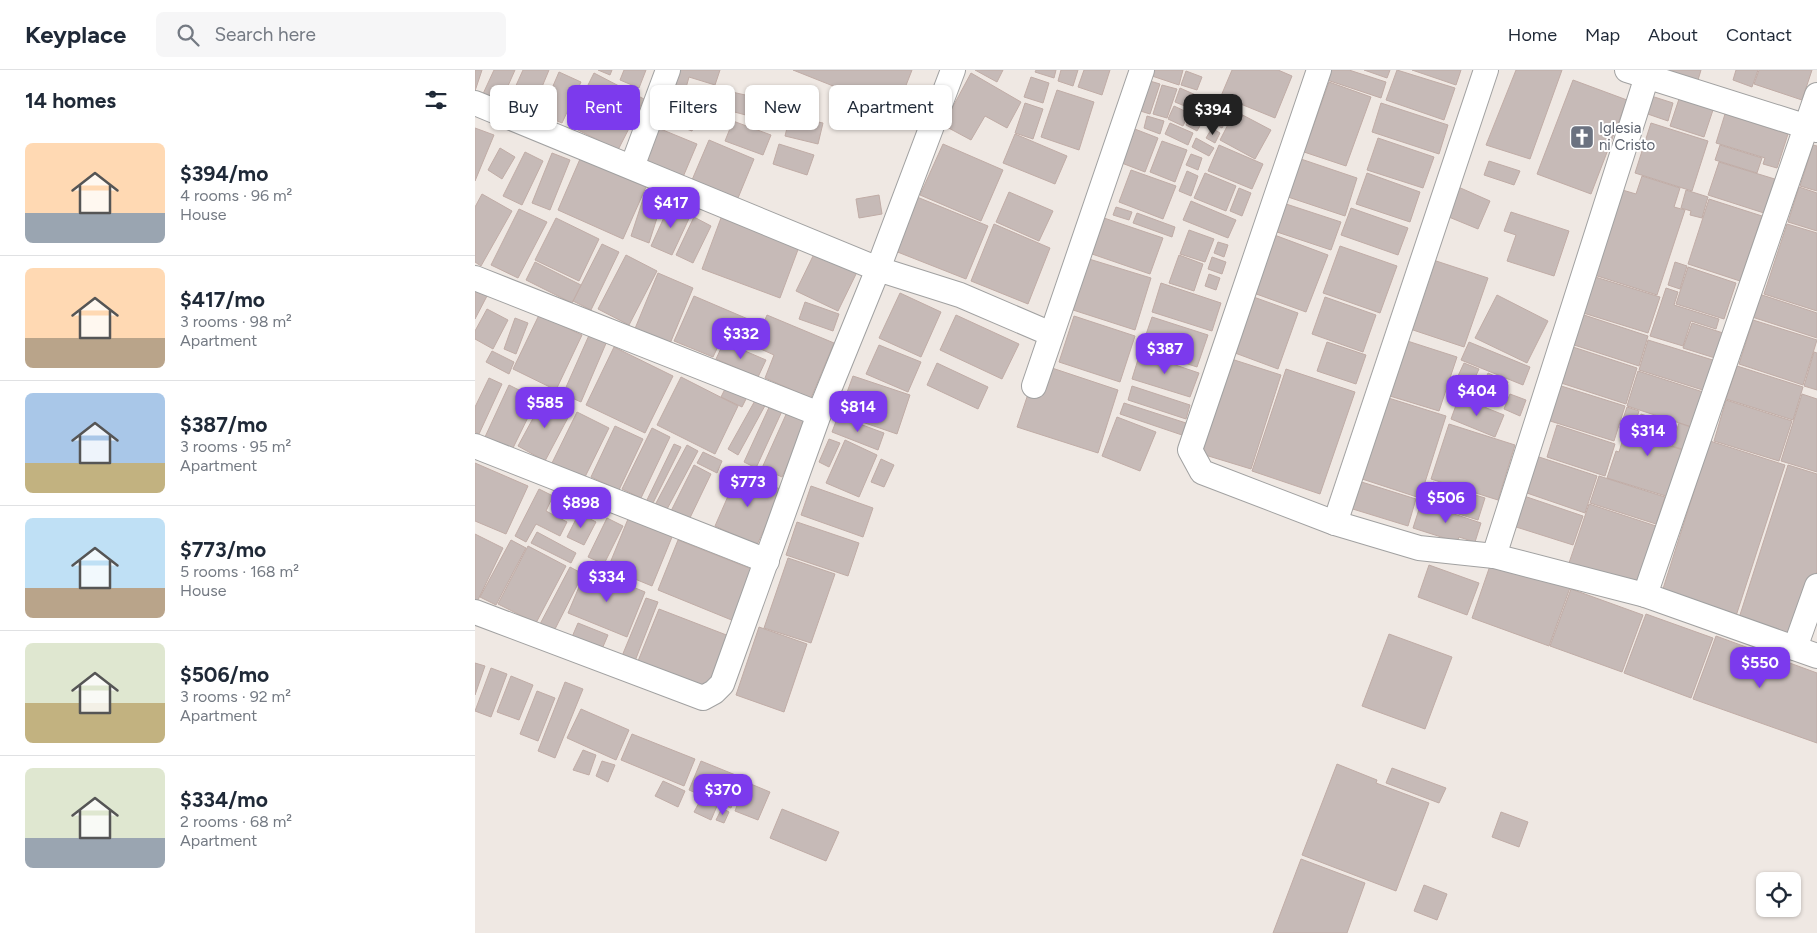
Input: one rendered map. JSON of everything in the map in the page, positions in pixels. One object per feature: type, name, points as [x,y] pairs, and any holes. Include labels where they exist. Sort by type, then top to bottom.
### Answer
[{"type":"street","points":[[632,167],[668,70]]},
{"type":"street","points":[[475,612],[703,698],[714,692],[722,684],[819,414],[878,269],[953,70]]},
{"type":"street","points":[[1034,386],[1142,70]]},
{"type":"street","points":[[1319,70],[1190,450],[1202,472],[1335,523],[1419,548],[1494,556],[1645,596],[1817,656]]},
{"type":"street","points":[[1335,523],[1486,70]]},
{"type":"street","points":[[1494,556],[1641,72],[1812,129]]},
{"type":"street","points":[[1645,596],[1812,129],[1817,95]]},
{"type":"street","points":[[475,103],[878,269],[960,296],[1051,334]]},
{"type":"street","points":[[475,278],[819,414]]},
{"type":"street","points":[[475,446],[767,561]]},
{"type":"street","points":[[1795,648],[1817,586]]},
{"type":"building","points":[[475,70],[482,70],[475,91]]},
{"type":"building","points":[[494,70],[515,70],[508,85],[490,85],[490,100],[482,96]]},
{"type":"building","points":[[523,70],[549,70],[543,85],[516,85]]},
{"type":"building","points":[[598,70],[612,70],[610,75]]},
{"type":"building","points":[[624,70],[646,70],[640,85],[632,85],[620,80]]},
{"type":"building","points":[[678,70],[720,70],[715,85],[689,77],[687,85],[674,85]]},
{"type":"building","points":[[793,70],[912,70],[906,85],[831,85]]},
{"type":"building","points":[[975,70],[1003,70],[997,82]]},
{"type":"building","points":[[1036,70],[1056,70],[1054,78],[1035,72]]},
{"type":"building","points":[[1061,70],[1078,70],[1073,86],[1058,81]]},
{"type":"building","points":[[1084,70],[1110,70],[1102,95],[1078,87]]},
{"type":"building","points":[[1147,70],[1183,70],[1179,85],[1146,74]]},
{"type":"building","points":[[1232,70],[1278,70],[1292,76],[1275,118],[1221,96]]},
{"type":"building","points":[[1321,70],[1349,70],[1386,82],[1381,98],[1318,77]]},
{"type":"building","points":[[1364,70],[1390,70],[1387,78]]},
{"type":"building","points":[[1397,70],[1455,88],[1444,120],[1386,100]]},
{"type":"building","points":[[1412,70],[1461,70],[1456,85]]},
{"type":"building","points":[[1516,70],[1562,70],[1530,159],[1486,145]]},
{"type":"building","points":[[1657,70],[1701,70],[1695,90]]},
{"type":"building","points":[[1736,70],[1758,70],[1752,87],[1733,80]]},
{"type":"building","points":[[1759,70],[1812,70],[1802,100],[1754,84]]},
{"type":"building","points":[[1186,71],[1202,77],[1197,90],[1181,85]]},
{"type":"building","points":[[559,72],[581,82],[580,85],[567,85],[567,112],[562,123],[557,121],[557,85],[553,85]]},
{"type":"building","points":[[594,73],[617,85],[588,85]]},
{"type":"building","points":[[971,73],[1021,102],[1007,128],[985,116],[971,140],[952,130],[952,108]]},
{"type":"building","points":[[1031,77],[1049,83],[1043,103],[1024,97]]},
{"type":"building","points":[[1143,79],[1160,84],[1150,114],[1134,109]]},
{"type":"building","name":"Iglesia ni Cristo","points":[[1573,80],[1627,100],[1591,194],[1537,174]]},
{"type":"building","points":[[1329,82],[1371,97],[1346,166],[1304,152]]},
{"type":"building","points":[[1162,85],[1177,89],[1167,118],[1153,114]]},
{"type":"building","points":[[1180,88],[1198,96],[1192,109],[1175,102]]},
{"type":"building","points":[[1057,90],[1094,102],[1079,150],[1041,137]]},
{"type":"building","points":[[735,93],[745,95],[745,115],[735,112]]},
{"type":"building","points":[[1645,94],[1673,103],[1668,121],[1639,111]]},
{"type":"building","points":[[640,97],[644,99],[640,107]]},
{"type":"building","points":[[1679,99],[1713,110],[1704,137],[1670,126]]},
{"type":"building","points":[[1201,100],[1208,104],[1203,113],[1196,108]]},
{"type":"building","points":[[1025,103],[1043,109],[1033,139],[1015,133]]},
{"type":"building","points":[[1381,103],[1448,125],[1439,154],[1372,132]]},
{"type":"building","points":[[1174,106],[1189,113],[1183,126],[1168,119]]},
{"type":"building","points":[[1195,110],[1205,117],[1197,131],[1186,125]]},
{"type":"building","points":[[1212,111],[1227,119],[1222,128],[1207,120]]},
{"type":"building","points":[[1235,111],[1271,130],[1255,159],[1220,140]]},
{"type":"building","points":[[1725,114],[1788,134],[1777,168],[1763,164],[1765,158],[1716,143]]},
{"type":"building","points":[[1147,116],[1164,121],[1160,134],[1144,128]]},
{"type":"building","points":[[735,122],[745,125],[745,130],[757,130],[771,135],[763,155],[725,141],[729,130],[735,130]]},
{"type":"building","points":[[819,122],[823,123],[818,144],[785,136],[786,130],[819,130]]},
{"type":"building","points":[[1170,123],[1193,133],[1188,145],[1165,134]]},
{"type":"building","points":[[1651,123],[1708,141],[1692,191],[1635,173]]},
{"type":"building","points":[[1127,126],[1158,138],[1145,172],[1114,160]]},
{"type":"building","points":[[475,128],[494,135],[475,181]]},
{"type":"building","points":[[1212,128],[1220,133],[1215,143],[1206,138]]},
{"type":"building","points":[[578,130],[628,130],[618,150]]},
{"type":"building","points":[[657,130],[663,130],[697,144],[683,177],[645,160]]},
{"type":"building","points":[[1015,134],[1067,156],[1055,184],[1003,163]]},
{"type":"building","points":[[1196,138],[1214,148],[1209,156],[1192,147]]},
{"type":"building","points":[[1378,138],[1434,157],[1423,188],[1367,170]]},
{"type":"building","points":[[709,140],[754,159],[738,198],[692,180]]},
{"type":"building","points":[[1162,141],[1187,150],[1175,182],[1150,172]]},
{"type":"building","points":[[779,144],[814,155],[807,175],[773,164]]},
{"type":"building","points":[[943,144],[1003,170],[981,221],[920,195]]},
{"type":"building","points":[[1219,145],[1263,164],[1252,189],[1208,171]]},
{"type":"building","points":[[1720,145],[1762,158],[1757,173],[1715,160]]},
{"type":"building","points":[[1813,145],[1817,146],[1817,191],[1800,186]]},
{"type":"building","points":[[500,148],[515,157],[502,179],[488,170]]},
{"type":"building","points":[[525,152],[543,161],[522,205],[503,196]]},
{"type":"building","points":[[552,153],[570,160],[550,210],[532,203]]},
{"type":"building","points":[[1191,154],[1202,158],[1198,170],[1186,165]]},
{"type":"building","points":[[1292,156],[1357,178],[1345,216],[1279,194]]},
{"type":"building","points":[[580,159],[646,187],[623,239],[558,210]]},
{"type":"building","points":[[1489,161],[1520,171],[1514,185],[1484,175]]},
{"type":"building","points":[[1719,162],[1778,180],[1767,214],[1708,195]]},
{"type":"building","points":[[1131,170],[1176,186],[1163,219],[1119,202]]},
{"type":"building","points":[[1187,171],[1198,176],[1191,196],[1179,191]]},
{"type":"building","points":[[1205,173],[1236,186],[1226,211],[1194,198]]},
{"type":"building","points":[[1367,173],[1420,192],[1410,222],[1356,204]]},
{"type":"building","points":[[1642,176],[1680,188],[1674,207],[1685,210],[1657,295],[1591,274],[1619,189],[1636,194]]},
{"type":"building","points":[[1456,186],[1490,201],[1478,229],[1444,215]]},
{"type":"building","points":[[1799,187],[1817,193],[1817,231],[1788,222]]},
{"type":"building","points":[[1239,188],[1251,193],[1242,216],[1230,211]]},
{"type":"building","points":[[646,190],[664,196],[649,243],[631,236]]},
{"type":"building","points":[[1686,190],[1708,197],[1702,218],[1690,215],[1691,211],[1681,208]]},
{"type":"building","points":[[1009,192],[1053,211],[1039,241],[996,222]]},
{"type":"building","points":[[482,194],[512,211],[481,266],[475,262],[475,207]]},
{"type":"building","points":[[879,195],[882,214],[859,218],[856,199]]},
{"type":"building","points":[[917,197],[988,226],[966,279],[895,251]]},
{"type":"building","points":[[1709,199],[1762,216],[1740,281],[1688,264]]},
{"type":"building","points":[[1191,201],[1236,220],[1228,238],[1183,220]]},
{"type":"building","points":[[1277,201],[1341,222],[1331,250],[1268,229]]},
{"type":"building","points":[[671,202],[692,212],[672,255],[651,246]]},
{"type":"building","points":[[1116,207],[1132,212],[1129,220],[1113,215]]},
{"type":"building","points":[[1351,208],[1408,228],[1398,255],[1341,235]]},
{"type":"building","points":[[519,209],[547,222],[518,278],[491,265]]},
{"type":"building","points":[[1511,212],[1569,231],[1554,276],[1507,261],[1516,235],[1504,231]]},
{"type":"building","points":[[1137,213],[1175,227],[1172,237],[1133,223]]},
{"type":"building","points":[[694,217],[711,226],[693,263],[676,255]]},
{"type":"building","points":[[556,218],[599,239],[579,281],[535,260]]},
{"type":"building","points":[[721,218],[799,247],[780,298],[702,269]]},
{"type":"building","points":[[1104,218],[1163,238],[1150,274],[1092,254]]},
{"type":"building","points":[[994,224],[1050,248],[1028,304],[971,281]]},
{"type":"building","points":[[1787,224],[1817,233],[1817,311],[1764,294]]},
{"type":"building","points":[[1189,230],[1214,239],[1205,262],[1180,254]]},
{"type":"building","points":[[1269,233],[1328,255],[1306,312],[1248,291]]},
{"type":"building","points":[[1218,242],[1228,245],[1224,257],[1214,253]]},
{"type":"building","points":[[602,244],[619,252],[591,310],[573,301]]},
{"type":"building","points":[[1340,246],[1397,266],[1380,313],[1323,293]]},
{"type":"building","points":[[815,252],[857,272],[838,311],[796,291]]},
{"type":"building","points":[[626,255],[657,271],[629,325],[598,309]]},
{"type":"building","points":[[1179,255],[1203,264],[1194,291],[1169,283]]},
{"type":"building","points":[[1212,257],[1226,262],[1222,274],[1208,269]]},
{"type":"building","points":[[1427,258],[1488,278],[1464,347],[1404,327]]},
{"type":"building","points":[[1089,259],[1151,278],[1135,330],[1073,310]]},
{"type":"building","points":[[535,262],[581,285],[572,303],[526,280]]},
{"type":"building","points":[[1675,262],[1687,266],[1680,289],[1668,285]]},
{"type":"building","points":[[1688,267],[1736,283],[1724,319],[1676,304]]},
{"type":"building","points":[[658,273],[693,288],[669,346],[634,331]]},
{"type":"building","points":[[1209,274],[1220,278],[1216,290],[1205,286]]},
{"type":"building","points":[[1592,276],[1660,297],[1648,333],[1580,312]]},
{"type":"building","points":[[1161,283],[1221,303],[1212,331],[1152,312]]},
{"type":"building","points":[[1666,288],[1678,292],[1674,305],[1719,319],[1716,329],[1691,321],[1683,346],[1650,336]]},
{"type":"building","points":[[475,290],[487,296],[475,319]]},
{"type":"building","points":[[900,293],[941,312],[921,357],[879,338]]},
{"type":"building","points":[[1756,293],[1817,313],[1817,338],[1749,316]]},
{"type":"building","points":[[1248,295],[1298,313],[1278,369],[1227,350]]},
{"type":"building","points":[[1497,295],[1548,321],[1527,363],[1475,338]]},
{"type":"building","points":[[694,296],[755,322],[745,345],[723,336],[713,357],[674,341]]},
{"type":"building","points":[[1325,297],[1376,315],[1363,352],[1312,334]]},
{"type":"building","points":[[805,302],[839,314],[833,331],[799,319]]},
{"type":"building","points":[[487,309],[508,320],[493,349],[475,339],[475,331]]},
{"type":"building","points":[[1581,314],[1648,336],[1639,366],[1571,344]]},
{"type":"building","points":[[539,315],[582,335],[556,390],[513,369]]},
{"type":"building","points":[[767,315],[834,343],[811,398],[765,378],[774,355],[754,346]]},
{"type":"building","points":[[956,315],[1019,344],[1002,379],[940,350]]},
{"type":"building","points":[[1074,316],[1135,336],[1120,382],[1059,362]]},
{"type":"building","points":[[1152,317],[1208,335],[1197,367],[1141,349]]},
{"type":"building","points":[[515,318],[528,323],[516,354],[504,349]]},
{"type":"building","points":[[1753,320],[1817,340],[1803,385],[1739,364]]},
{"type":"building","points":[[1692,323],[1723,333],[1715,358],[1683,348]]},
{"type":"building","points":[[590,333],[607,341],[581,402],[563,394]]},
{"type":"building","points":[[1398,338],[1457,357],[1439,411],[1380,393]]},
{"type":"building","points":[[1648,340],[1716,361],[1706,391],[1639,370]]},
{"type":"building","points":[[724,342],[766,360],[758,377],[716,359]]},
{"type":"building","points":[[1327,342],[1366,355],[1356,384],[1317,371]]},
{"type":"building","points":[[1469,342],[1530,367],[1523,385],[1461,360]]},
{"type":"building","points":[[879,345],[921,362],[908,392],[866,374]]},
{"type":"building","points":[[1570,346],[1637,368],[1626,404],[1558,382]]},
{"type":"building","points":[[614,347],[673,376],[645,433],[586,405]]},
{"type":"building","points":[[492,351],[514,362],[509,374],[486,362]]},
{"type":"building","points":[[1814,352],[1817,353],[1817,390],[1804,386]]},
{"type":"building","points":[[1140,353],[1199,373],[1190,397],[1132,379]]},
{"type":"building","points":[[1222,356],[1281,375],[1251,469],[1192,451]]},
{"type":"building","points":[[937,363],[988,387],[978,409],[927,385]]},
{"type":"building","points":[[1464,363],[1479,369],[1473,382],[1458,376]]},
{"type":"building","points":[[1737,366],[1803,387],[1793,420],[1726,399]]},
{"type":"building","points":[[1052,368],[1118,390],[1098,453],[1017,427],[1029,391],[1043,395]]},
{"type":"building","points":[[1286,369],[1355,392],[1320,494],[1252,471]]},
{"type":"building","points":[[1638,371],[1706,393],[1695,428],[1627,406]]},
{"type":"building","points":[[1488,373],[1508,382],[1503,395],[1482,387]]},
{"type":"building","points":[[853,376],[910,395],[897,434],[839,414]]},
{"type":"building","points":[[1453,376],[1493,392],[1487,407],[1447,390]]},
{"type":"building","points":[[681,377],[738,406],[715,454],[657,425]]},
{"type":"building","points":[[489,378],[502,384],[479,434],[475,432],[475,407]]},
{"type":"building","points":[[728,383],[749,393],[742,407],[721,397]]},
{"type":"building","points":[[509,385],[537,399],[512,450],[485,437]]},
{"type":"building","points":[[1558,385],[1625,406],[1614,441],[1547,420]]},
{"type":"building","points":[[1132,386],[1190,405],[1186,419],[1128,400]]},
{"type":"building","points":[[1510,394],[1526,400],[1520,416],[1504,409]]},
{"type":"building","points":[[1802,394],[1817,399],[1817,472],[1781,461]]},
{"type":"building","points":[[1382,396],[1446,416],[1420,498],[1356,477]]},
{"type":"building","points":[[757,397],[767,402],[738,455],[728,449]]},
{"type":"building","points":[[1459,397],[1504,415],[1495,437],[1451,419]]},
{"type":"building","points":[[544,398],[571,412],[545,461],[518,446]]},
{"type":"building","points":[[1726,400],[1792,421],[1779,461],[1714,441]]},
{"type":"building","points":[[771,403],[783,409],[756,468],[744,462]]},
{"type":"building","points":[[1124,403],[1186,423],[1182,435],[1120,414]]},
{"type":"building","points":[[1627,407],[1639,411],[1632,433],[1620,428]]},
{"type":"building","points":[[788,410],[808,419],[782,477],[762,468]]},
{"type":"building","points":[[577,412],[609,428],[584,479],[552,463]]},
{"type":"building","points":[[1641,414],[1677,426],[1670,446],[1683,450],[1669,497],[1607,478],[1616,451],[1619,452],[1625,432],[1635,435]]},
{"type":"building","points":[[838,416],[884,433],[878,450],[832,432]]},
{"type":"building","points":[[1117,417],[1156,432],[1140,471],[1102,456]]},
{"type":"building","points":[[1679,423],[1696,429],[1688,451],[1672,446]]},
{"type":"building","points":[[1449,424],[1515,445],[1498,500],[1431,479]]},
{"type":"building","points":[[1557,425],[1615,444],[1605,476],[1547,457]]},
{"type":"building","points":[[615,426],[643,439],[619,490],[591,477]]},
{"type":"building","points":[[652,428],[670,437],[641,498],[622,489]]},
{"type":"building","points":[[829,439],[840,443],[829,467],[819,462]]},
{"type":"building","points":[[845,440],[877,455],[859,497],[826,483]]},
{"type":"building","points":[[1710,441],[1785,465],[1736,616],[1662,592]]},
{"type":"building","points":[[674,444],[681,447],[652,505],[646,502]]},
{"type":"building","points":[[687,445],[698,451],[666,511],[655,505]]},
{"type":"building","points":[[703,452],[722,461],[717,473],[697,463]]},
{"type":"building","points":[[1536,456],[1597,476],[1585,513],[1524,492]]},
{"type":"building","points":[[881,459],[894,465],[884,487],[871,482]]},
{"type":"building","points":[[475,463],[528,486],[506,534],[475,521]]},
{"type":"building","points":[[694,465],[711,474],[688,522],[670,513]]},
{"type":"building","points":[[1788,465],[1817,474],[1817,571],[1796,636],[1739,618]]},
{"type":"building","points":[[739,471],[782,490],[757,545],[715,526]]},
{"type":"building","points":[[1599,476],[1665,497],[1656,524],[1590,503]]},
{"type":"building","points":[[1352,479],[1416,499],[1408,526],[1343,506]]},
{"type":"building","points":[[1433,482],[1485,498],[1478,520],[1426,504]]},
{"type":"building","points":[[811,486],[873,508],[863,537],[801,515]]},
{"type":"building","points":[[539,489],[553,496],[546,511],[567,522],[560,536],[536,524],[526,542],[515,536]]},
{"type":"building","points":[[1524,496],[1583,516],[1573,545],[1513,526]]},
{"type":"building","points":[[1421,503],[1481,523],[1475,542],[1459,537],[1457,542],[1413,528]]},
{"type":"building","points":[[1589,504],[1659,527],[1639,586],[1569,563]]},
{"type":"building","points":[[579,513],[596,522],[584,545],[567,537]]},
{"type":"building","points":[[607,518],[623,526],[604,564],[588,557]]},
{"type":"building","points":[[628,519],[672,537],[652,586],[608,568]]},
{"type":"building","points":[[797,522],[859,543],[848,576],[786,555]]},
{"type":"building","points":[[537,532],[576,553],[571,563],[531,543]]},
{"type":"building","points":[[475,534],[503,548],[477,602],[475,601]]},
{"type":"building","points":[[511,540],[526,548],[496,605],[480,597]]},
{"type":"building","points":[[678,540],[754,570],[734,621],[658,590]]},
{"type":"building","points":[[528,546],[566,566],[536,623],[498,604]]},
{"type":"building","points":[[1493,557],[1571,585],[1549,646],[1472,618]]},
{"type":"building","points":[[788,558],[835,574],[811,643],[764,628]]},
{"type":"building","points":[[1429,565],[1479,583],[1467,615],[1418,597]]},
{"type":"building","points":[[570,567],[583,574],[553,633],[539,626]]},
{"type":"building","points":[[587,568],[645,592],[627,637],[568,613]]},
{"type":"building","points":[[1571,589],[1643,615],[1622,672],[1550,646]]},
{"type":"building","points":[[646,598],[658,602],[635,661],[622,656]]},
{"type":"building","points":[[659,609],[729,636],[709,689],[638,661]]},
{"type":"building","points":[[1646,614],[1713,638],[1691,698],[1624,673]]},
{"type":"building","points":[[578,623],[608,635],[602,649],[572,637]]},
{"type":"building","points":[[759,627],[807,644],[784,712],[736,695]]},
{"type":"building","points":[[1389,634],[1452,657],[1425,729],[1362,706]]},
{"type":"building","points":[[1716,636],[1817,673],[1817,743],[1693,699]]},
{"type":"building","points":[[475,663],[485,666],[475,695]]},
{"type":"building","points":[[491,668],[507,674],[491,717],[475,711]]},
{"type":"building","points":[[511,676],[533,685],[519,720],[497,712]]},
{"type":"building","points":[[565,682],[583,689],[555,758],[538,751]]},
{"type":"building","points":[[537,691],[555,698],[538,741],[520,734]]},
{"type":"building","points":[[581,709],[629,730],[616,760],[567,738]]},
{"type":"building","points":[[632,734],[695,759],[684,786],[621,760]]},
{"type":"building","points":[[583,750],[596,755],[589,775],[573,770]]},
{"type":"building","points":[[602,761],[615,765],[608,782],[596,776]]},
{"type":"building","points":[[701,761],[743,778],[731,808],[689,790]]},
{"type":"building","points":[[1337,764],[1377,780],[1376,783],[1429,803],[1396,891],[1302,855]]},
{"type":"building","points":[[1392,768],[1446,788],[1439,803],[1386,783]]},
{"type":"building","points":[[663,781],[685,791],[678,807],[655,796]]},
{"type":"building","points":[[746,782],[770,792],[758,820],[735,811]]},
{"type":"building","points":[[701,799],[717,806],[711,820],[694,812]]},
{"type":"building","points":[[722,808],[729,812],[724,823],[716,820]]},
{"type":"building","points":[[782,809],[839,832],[826,861],[770,838]]},
{"type":"building","points":[[1501,812],[1528,822],[1519,847],[1492,837]]},
{"type":"building","points":[[1301,859],[1365,883],[1347,933],[1273,933]]},
{"type":"building","points":[[1424,885],[1447,894],[1437,920],[1414,911]]},
{"type":"place","name":"Iglesia ni Cristo","points":[[1582,137]]}]
